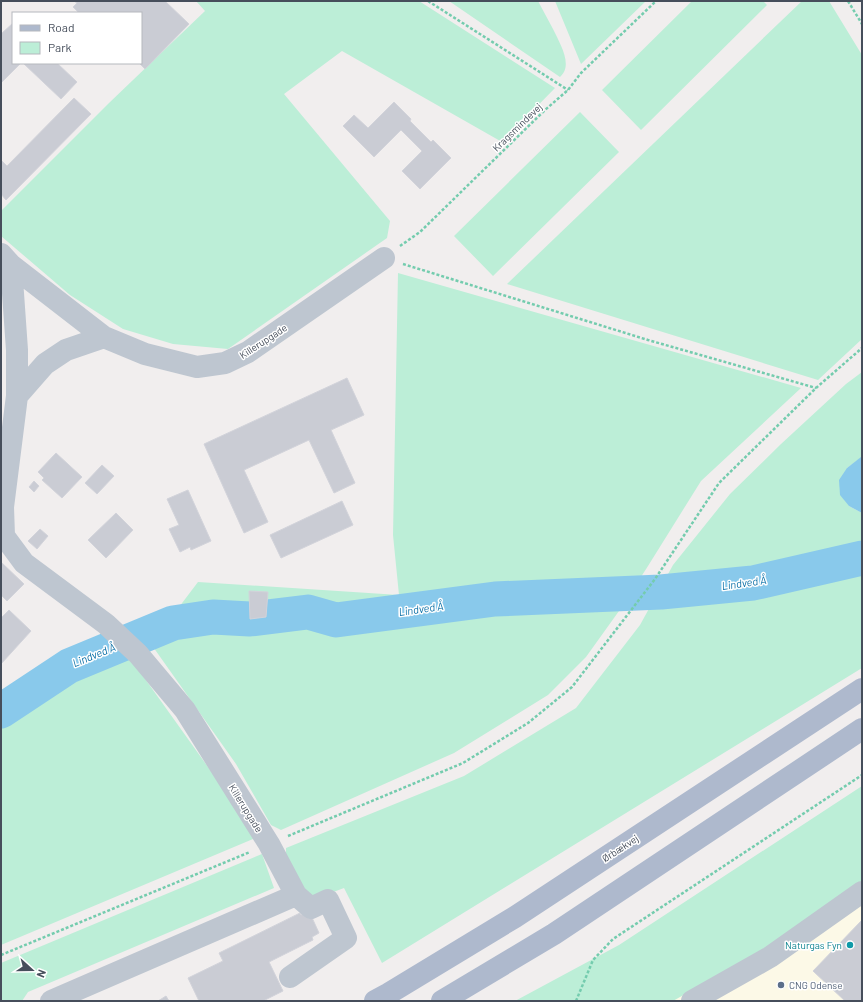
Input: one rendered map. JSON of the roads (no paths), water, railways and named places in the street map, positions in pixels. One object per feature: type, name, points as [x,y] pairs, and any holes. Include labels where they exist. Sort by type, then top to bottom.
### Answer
[{"type":"main road","name":"Ørbækvej","points":[[375,1001],[515,917],[862,689]]},
{"type":"main road","points":[[442,1001],[554,934],[862,729]]},
{"type":"street","name":"Killerupgade","points":[[6,259],[104,337],[145,354],[198,367],[225,364],[248,352],[384,258]]},
{"type":"street","name":"Killerupgade","points":[[6,259],[17,350],[17,396],[3,507],[3,536],[24,563],[106,624],[138,654],[185,710],[269,844],[296,895]]},
{"type":"street","points":[[17,396],[45,364],[66,350],[104,337]]},
{"type":"street","points":[[692,1001],[770,957],[862,892]]},
{"type":"street","points":[[51,1001],[296,895],[311,908],[328,900],[346,938],[290,976]]},
{"type":"water","points":[[861,457],[862,513],[849,506],[840,495],[839,480],[847,468]]},
{"type":"waterway","name":"Lindved Å","points":[[1,711],[69,666],[173,623],[213,617],[250,619],[308,612],[336,620],[495,599],[661,592],[753,583],[862,558]]},
{"type":"place","name":"Naturgas Fyn","points":[[850,945]]},
{"type":"place","name":"CNG Odense","points":[[781,985]]}]
